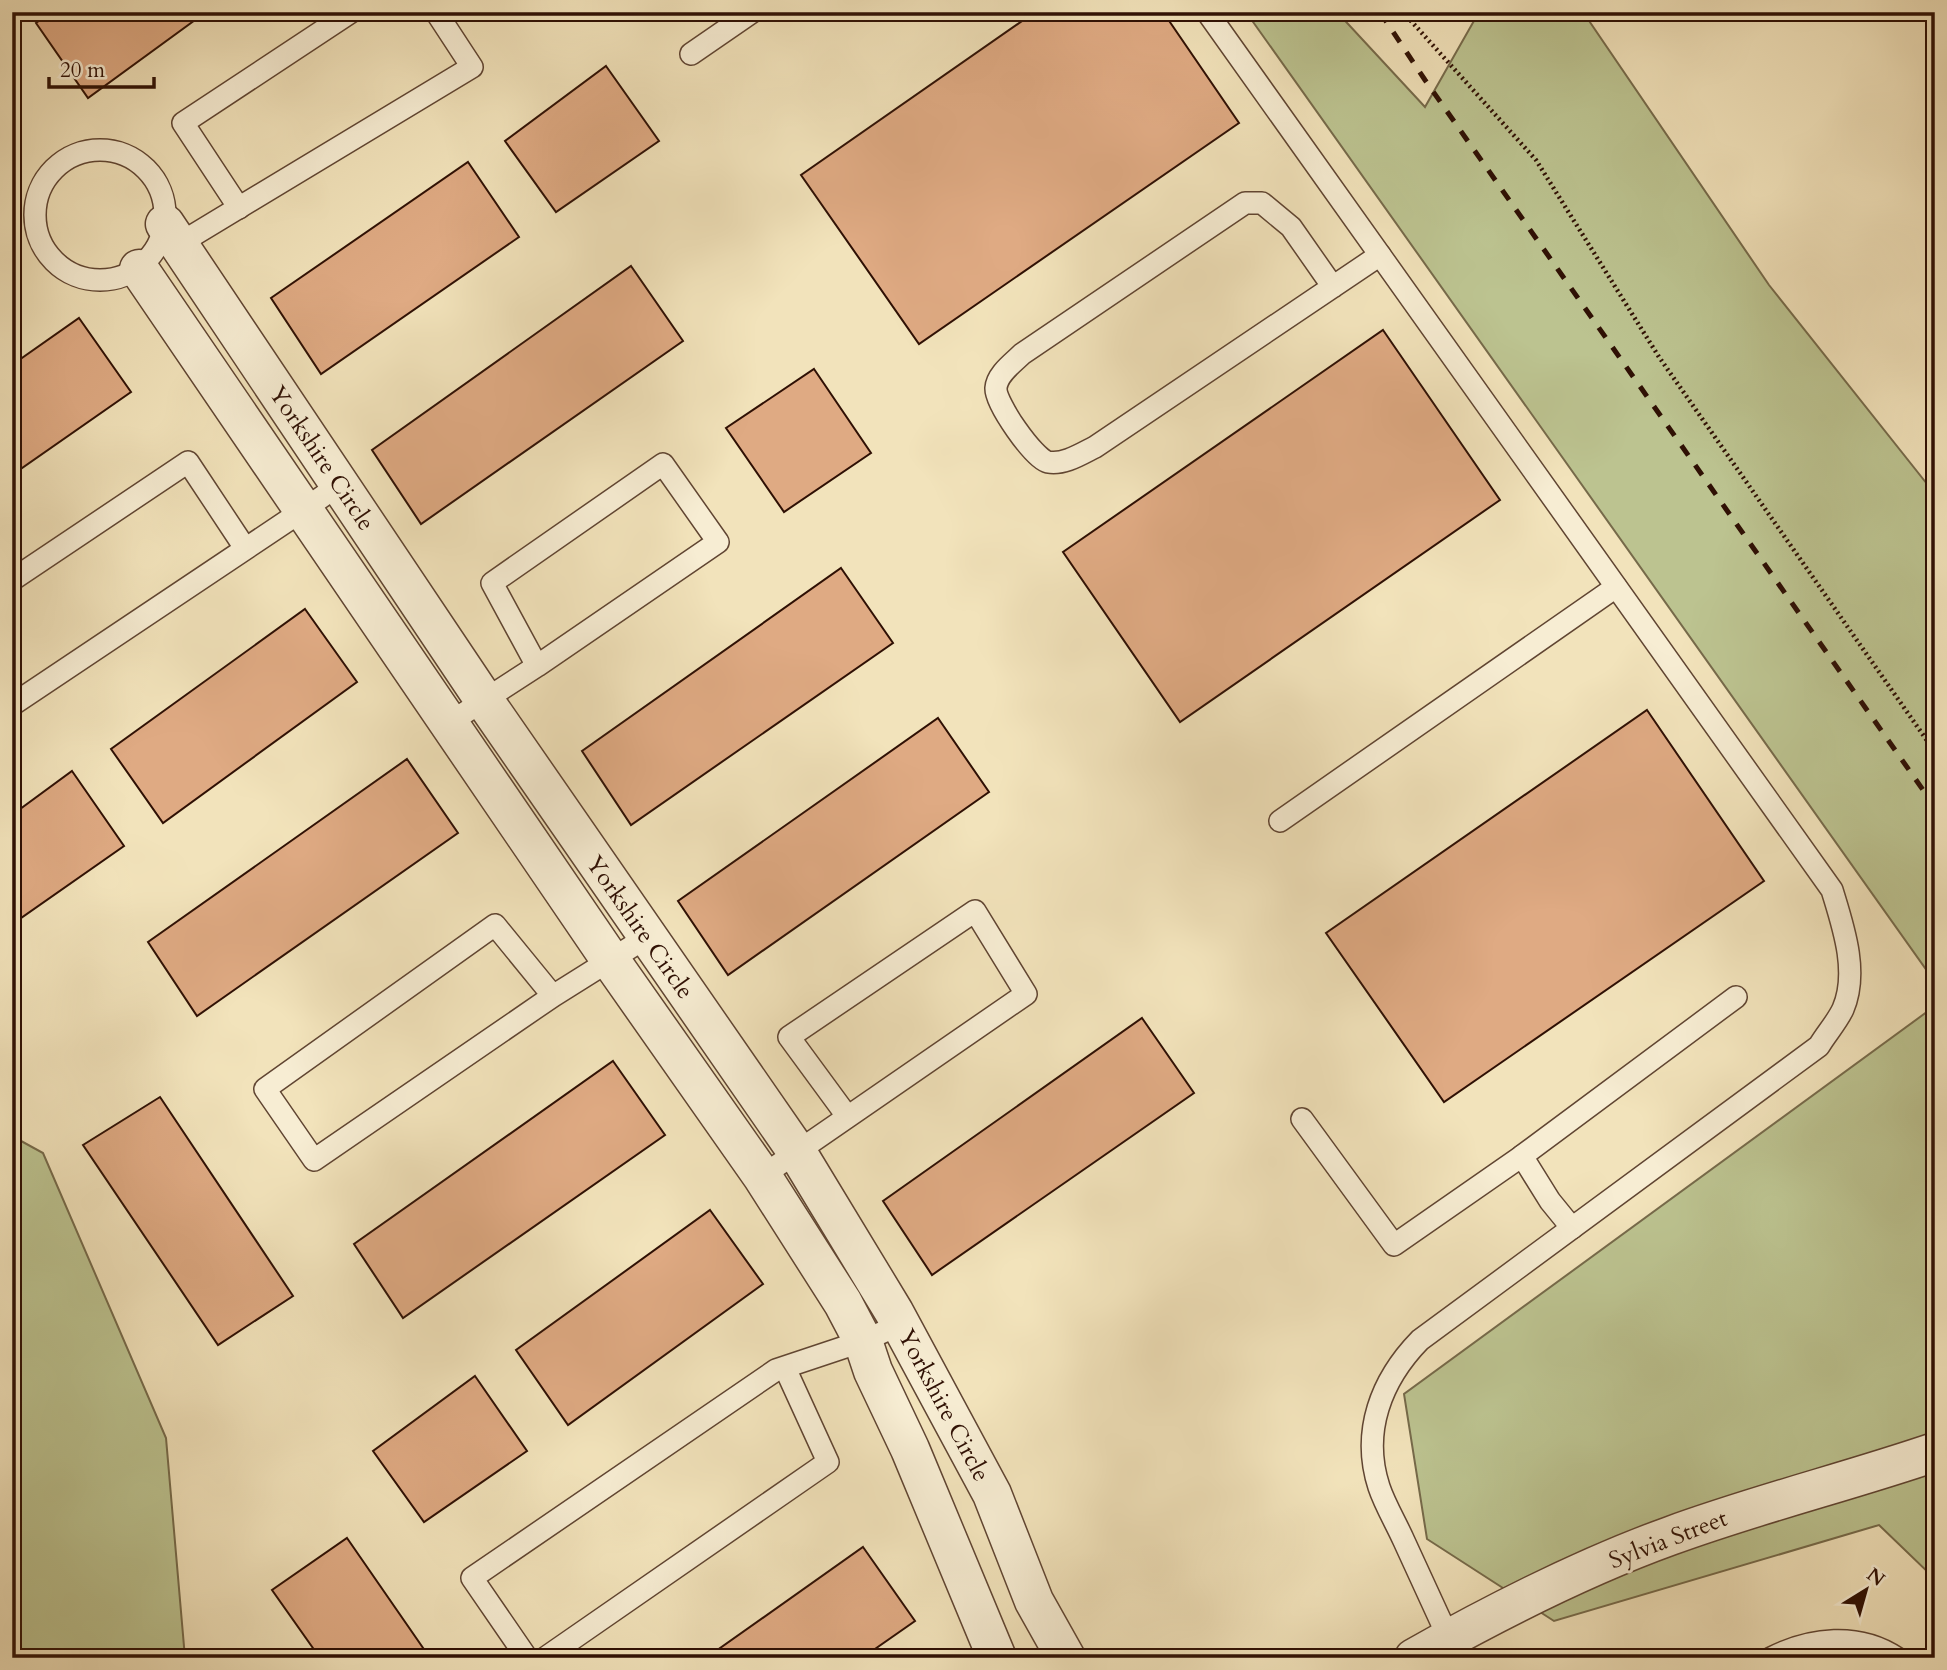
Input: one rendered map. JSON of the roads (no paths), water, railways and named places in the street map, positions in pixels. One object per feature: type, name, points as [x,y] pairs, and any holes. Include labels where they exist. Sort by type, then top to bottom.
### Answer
[{"type":"street","name":"Yorkshire Circle","points":[[160,244],[340,484],[484,700],[797,1152],[901,1324],[992,1494],[1034,1601],[1066,1658]]},
{"type":"street","name":"Yorkshire Circle","points":[[160,244],[302,511],[762,1177],[843,1303],[863,1341],[873,1371],[910,1449],[996,1658]]},
{"type":"street","name":"Sylvia Street","points":[[1414,1658],[1455,1648],[1568,1580],[1667,1537],[1768,1502],[1871,1474],[1935,1452]]},
{"type":"lane","points":[[239,208],[183,123],[351,12]]},
{"type":"lane","points":[[160,244],[164,203],[157,183],[144,167],[125,155],[105,150],[84,152],[64,161],[49,175],[38,195],[35,216],[39,238],[50,256],[66,271],[87,279],[109,280],[160,244],[187,239],[472,67],[436,12]]},
{"type":"lane","points":[[691,54],[752,12]]},
{"type":"lane","points":[[1207,12],[1832,890],[1845,934],[1850,971],[1843,1008],[1819,1046],[1420,1340],[1404,1357],[1384,1387],[1374,1419],[1372,1457],[1379,1488],[1455,1648]]},
{"type":"lane","points":[[1333,287],[1292,227],[1262,203],[1245,203],[1022,354],[1001,374],[996,387],[999,402],[1033,453],[1047,462],[1068,460],[1094,447],[1333,287],[1380,255]]},
{"type":"lane","points":[[12,580],[188,462],[246,548]]},
{"type":"lane","points":[[449,723],[537,666],[718,542],[663,464],[492,583],[537,666]]},
{"type":"lane","points":[[12,705],[340,484]]},
{"type":"lane","points":[[1280,821],[1616,587]]},
{"type":"lane","points":[[762,1177],[1026,994],[975,911],[789,1037],[847,1116]]},
{"type":"lane","points":[[553,996],[495,925],[265,1089],[314,1160],[553,996],[647,937]]},
{"type":"lane","points":[[1302,1119],[1394,1245],[1522,1156],[1736,997]]},
{"type":"lane","points":[[1522,1156],[1550,1201],[1572,1228]]},
{"type":"lane","points":[[527,1658],[472,1578],[776,1370],[863,1341],[901,1324]]},
{"type":"lane","points":[[545,1658],[828,1462],[785,1367]]},
{"type":"lane","points":[[1770,1658],[1793,1646],[1822,1640],[1858,1642],[1897,1658]]},
{"type":"railway","points":[[1380,12],[1935,807]]}]
